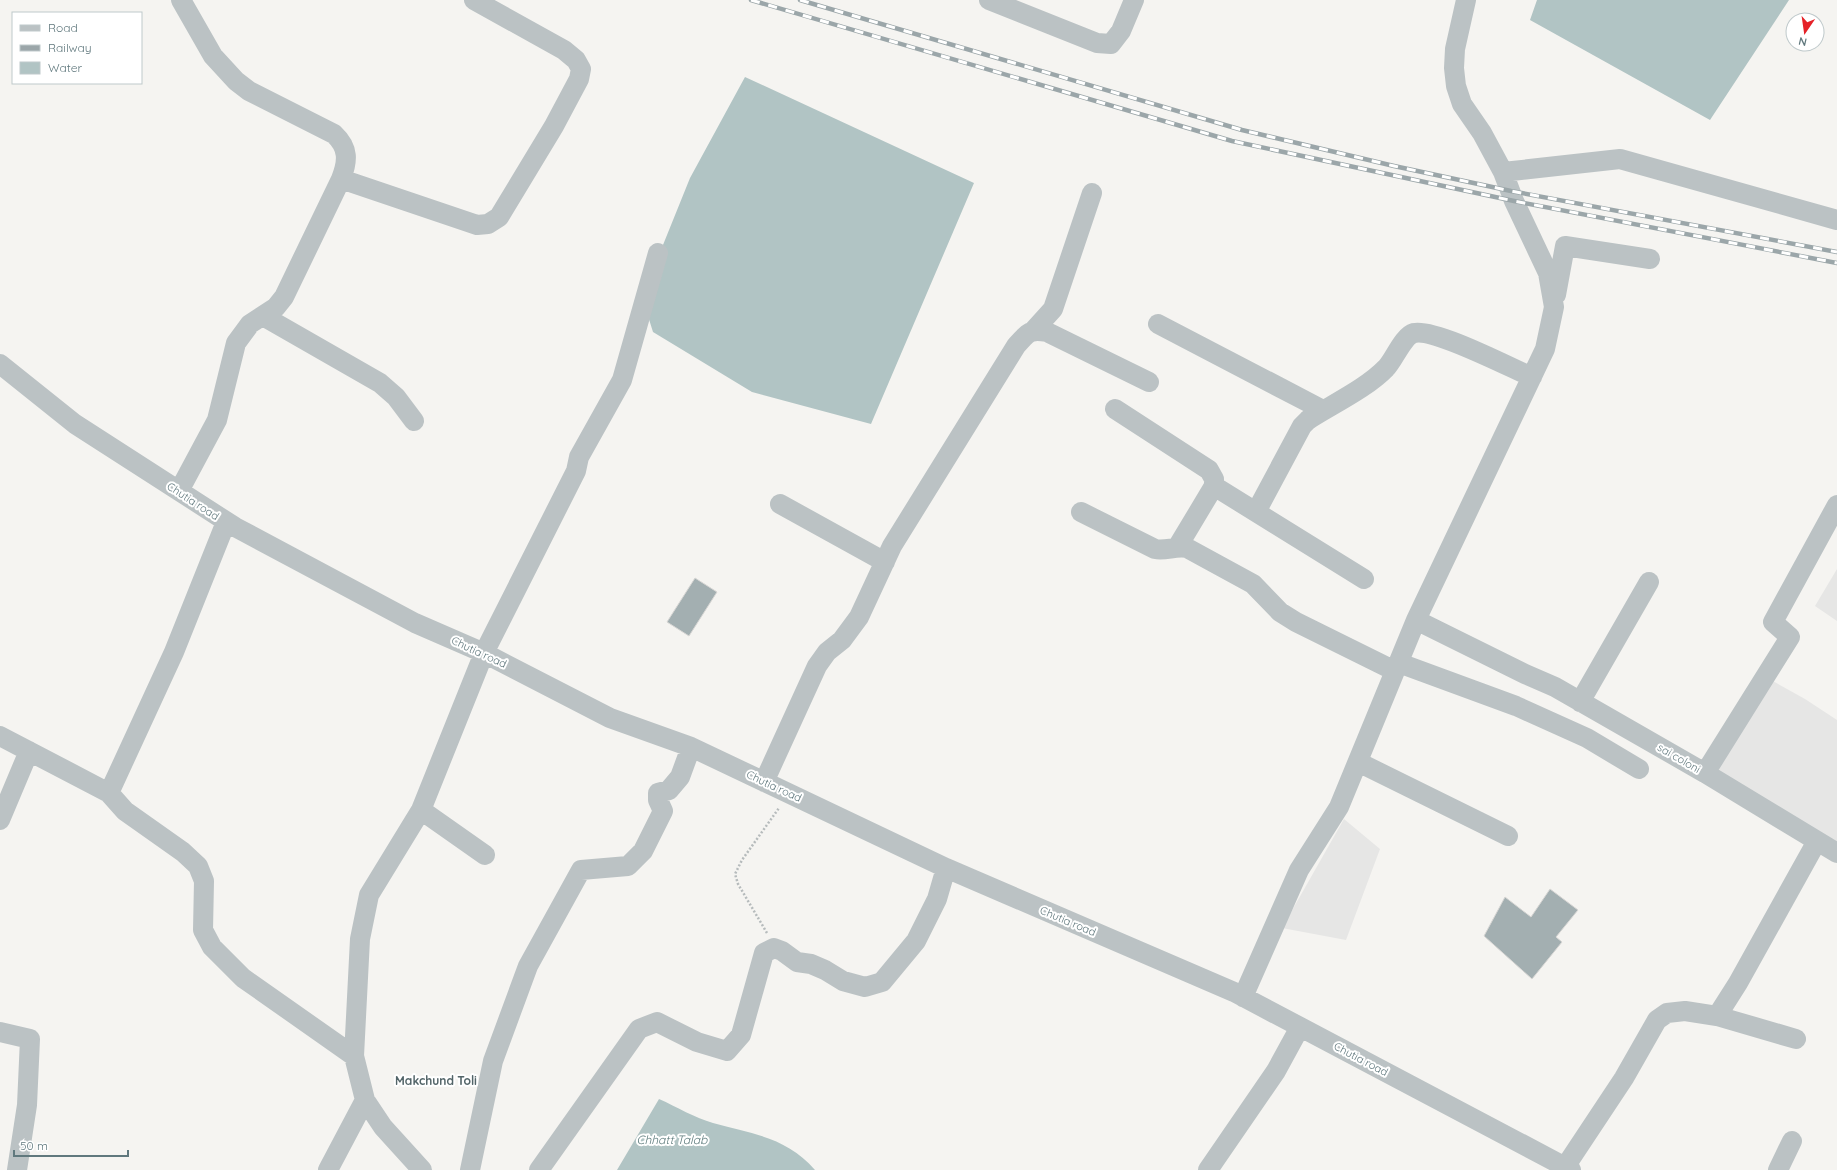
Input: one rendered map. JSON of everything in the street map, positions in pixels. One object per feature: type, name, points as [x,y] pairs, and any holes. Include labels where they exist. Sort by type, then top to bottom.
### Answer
[{"type":"street","points":[[179,491],[217,420],[236,343],[250,324],[276,307],[284,297],[341,179],[347,160],[341,141],[326,129],[249,91],[236,81],[213,56],[180,0]]},
{"type":"street","points":[[341,179],[477,225],[488,224],[499,217],[554,126],[579,78],[581,69],[576,60],[564,50],[474,0]]},
{"type":"street","points":[[989,0],[1097,44],[1112,44],[1121,31],[1134,0]]},
{"type":"street","points":[[1466,0],[1455,48],[1454,68],[1456,86],[1462,104],[1482,133],[1503,172],[1514,201],[1548,273],[1554,307]]},
{"type":"street","points":[[1503,172],[1620,159],[1837,220]]},
{"type":"street","points":[[764,782],[817,666],[827,652],[842,640],[859,617],[896,540],[1016,346],[1026,334],[1034,330],[1053,309],[1092,193]]},
{"type":"street","points":[[1243,997],[1299,870],[1339,808],[1416,620],[1545,349],[1554,307],[1564,246],[1650,259]]},
{"type":"street","points":[[422,1170],[383,1128],[365,1100],[354,1056],[360,940],[369,895],[420,810],[484,653],[576,471],[579,457],[622,380],[658,253]]},
{"type":"street","points":[[263,316],[380,383],[396,397],[414,421]]},
{"type":"street","points":[[1158,324],[1323,410]]},
{"type":"street","points":[[1034,330],[1047,332],[1149,382]]},
{"type":"street","points":[[1256,512],[1298,431],[1308,420],[1371,381],[1385,370],[1394,360],[1411,334],[1420,332],[1437,335],[1532,377]]},
{"type":"street","name":"Chutia road","points":[[0,364],[75,424],[226,522],[415,623],[484,653],[610,718],[691,747],[946,868],[1243,997],[1568,1168]]},
{"type":"street","points":[[1115,409],[1209,470],[1214,479],[1214,486],[1178,546]]},
{"type":"street","points":[[1214,486],[1364,579]]},
{"type":"street","points":[[780,504],[885,562]]},
{"type":"street","name":"sai coloni","points":[[1416,620],[1525,674],[1555,687],[1705,773],[1790,637],[1773,622],[1837,505]]},
{"type":"street","points":[[1081,512],[1155,549],[1163,551],[1178,546],[1187,548],[1253,584],[1280,612],[1296,622],[1397,667],[1516,706],[1587,738],[1639,769]]},
{"type":"street","points":[[109,793],[174,652],[226,522]]},
{"type":"street","points":[[1580,702],[1650,582]]},
{"type":"street","points":[[0,736],[109,793],[125,811],[183,852],[198,866],[204,881],[203,930],[212,947],[243,978],[354,1056]]},
{"type":"street","points":[[470,1170],[493,1061],[528,966],[581,870],[628,866],[643,851],[663,811],[658,800],[658,793],[669,790],[680,777],[691,747]]},
{"type":"street","points":[[0,820],[29,751]]},
{"type":"street","points":[[1358,762],[1508,836]]},
{"type":"street","points":[[1705,773],[1837,853]]},
{"type":"street","points":[[420,810],[485,855]]},
{"type":"street","points":[[1717,1016],[1738,983],[1817,841]]},
{"type":"street","points":[[538,1170],[639,1029],[656,1022],[697,1042],[727,1051],[741,1035],[764,953],[774,948],[782,951],[797,962],[811,964],[825,970],[843,981],[865,987],[882,982],[916,941],[936,900],[946,868]]},
{"type":"street","points":[[1568,1168],[1624,1078],[1657,1020],[1667,1013],[1685,1011],[1717,1016],[1796,1039]]},
{"type":"street","points":[[1208,1170],[1276,1071],[1300,1027]]},
{"type":"street","points":[[0,1032],[30,1039],[28,1105],[17,1170]]},
{"type":"street","points":[[328,1170],[365,1100]]},
{"type":"street","points":[[1778,1170],[1792,1142]]},
{"type":"path","points":[[774,948],[764,926],[738,884],[735,874],[742,860],[788,793]]},
{"type":"shaded area","points":[[1837,569],[1837,621],[1815,606]]},
{"type":"shaded area","points":[[1771,680],[1805,699],[1837,720],[1837,845],[1715,775]]},
{"type":"shaded area","points":[[1344,819],[1380,849],[1346,940],[1282,928]]},
{"type":"water","points":[[1537,0],[1789,0],[1710,120],[1530,20]]},
{"type":"water","points":[[745,77],[974,183],[871,424],[752,392],[653,332],[642,297],[690,178]]},
{"type":"water","name":"Chhatt Talab","points":[[659,1099],[706,1121],[768,1138],[793,1150],[815,1170],[617,1170]]},
{"type":"building","points":[[695,578],[717,592],[689,636],[667,622]]},
{"type":"building","points":[[1550,889],[1578,910],[1556,937],[1562,942],[1532,979],[1484,936],[1505,897],[1531,917]]},
{"type":"railway","points":[[751,0],[1232,141],[1514,201],[1837,263]]},
{"type":"railway","points":[[800,0],[1242,130],[1394,166],[1511,191],[1837,252]]},
{"type":"district","name":"Makchund Toli","points":[[436,1080]]}]
